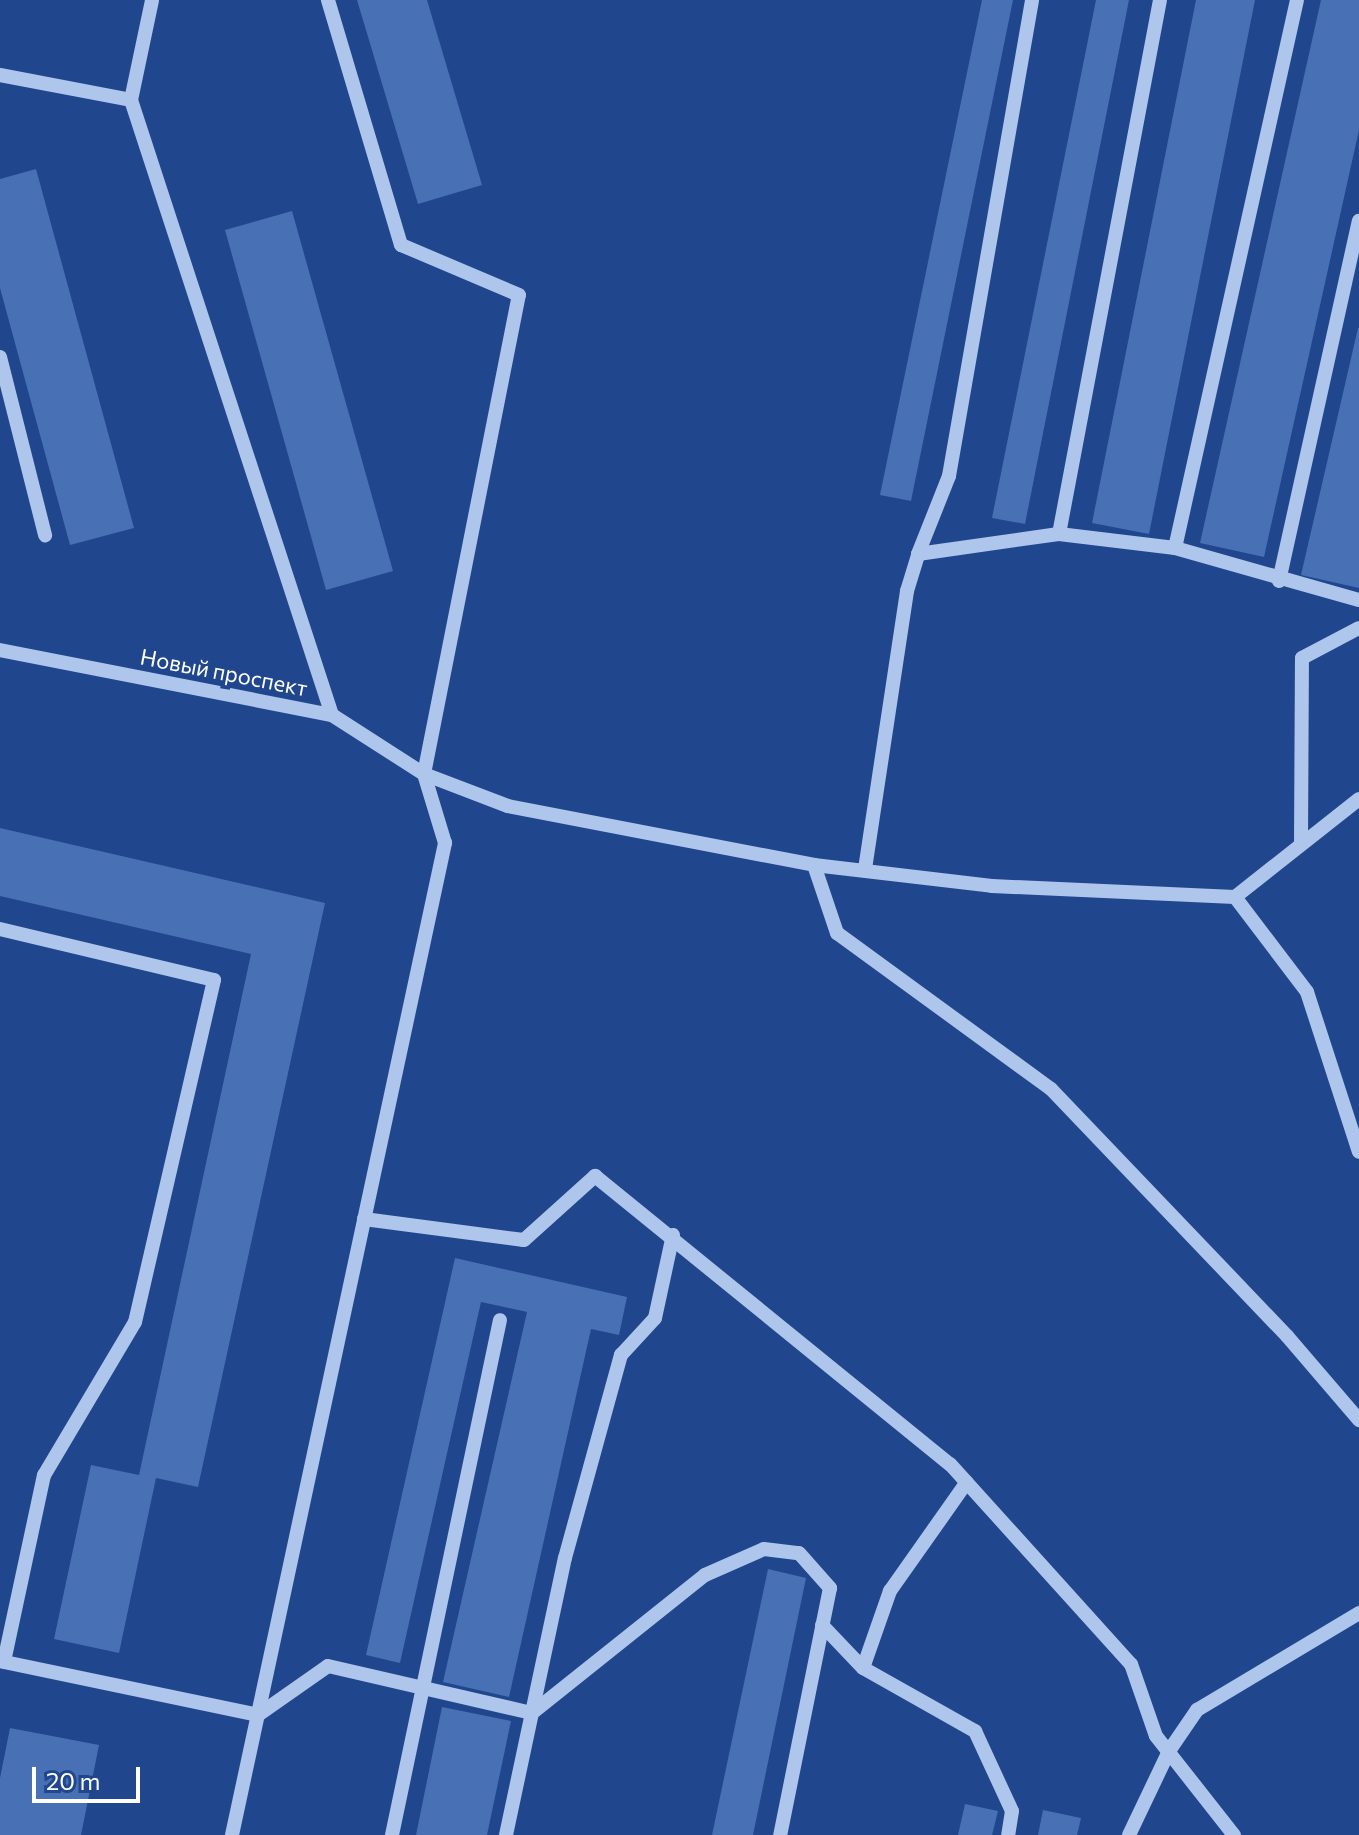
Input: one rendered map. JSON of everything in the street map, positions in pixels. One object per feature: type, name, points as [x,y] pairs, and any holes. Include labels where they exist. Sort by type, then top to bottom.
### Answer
[{"type":"street","points":[[152,0],[131,100],[332,715]]},
{"type":"street","points":[[232,1835],[445,843],[424,774],[519,295],[401,245],[328,0]]},
{"type":"street","points":[[865,869],[907,591],[949,476],[1032,0]]},
{"type":"street","points":[[1059,534],[1160,0]]},
{"type":"street","points":[[1175,548],[1297,0]]},
{"type":"street","points":[[0,75],[131,100]]},
{"type":"street","points":[[1279,581],[1359,221]]},
{"type":"street","points":[[0,357],[45,535]]},
{"type":"street","points":[[918,554],[1059,534],[1175,548],[1279,581],[1359,600]]},
{"type":"street","points":[[1301,843],[1302,658],[1359,628]]},
{"type":"street","name":"Новый проспект","points":[[0,650],[332,715],[424,774],[508,806],[814,865],[992,886],[1235,897]]},
{"type":"street","points":[[1359,799],[1235,897],[1307,992],[1359,1152]]},
{"type":"street","points":[[814,865],[837,933],[1051,1089],[1287,1336],[1359,1420]]},
{"type":"street","points":[[0,929],[214,980],[135,1322],[44,1475],[2,1662],[258,1715],[328,1666],[532,1713]]},
{"type":"street","points":[[364,1219],[524,1240],[595,1176],[673,1235],[967,1482],[1131,1664],[1156,1736],[1234,1835]]},
{"type":"street","points":[[506,1835],[565,1558],[621,1355],[655,1318],[673,1235]]},
{"type":"street","points":[[392,1835],[500,1320]]},
{"type":"street","points":[[863,1668],[890,1591],[967,1482]]},
{"type":"street","points":[[532,1713],[705,1575],[764,1549],[799,1553],[830,1588],[780,1835]]},
{"type":"street","points":[[1129,1835],[1169,1751],[1197,1710],[1359,1613]]},
{"type":"street","points":[[822,1625],[863,1668],[975,1731],[1012,1811],[1008,1835]]},
{"type":"street","points":[[1215,1811],[1215,1835]]},
{"type":"building","points":[[357,0],[427,0],[482,185],[418,204]]},
{"type":"building","points":[[982,0],[1013,0],[911,501],[880,495]]},
{"type":"building","points":[[1096,0],[1129,0],[1025,524],[992,518]]},
{"type":"building","points":[[1196,0],[1255,0],[1149,534],[1092,523]]},
{"type":"building","points":[[1321,0],[1359,0],[1359,130],[1264,557],[1200,543]]},
{"type":"building","points":[[36,169],[134,528],[70,545],[0,288],[0,179]]},
{"type":"building","points":[[292,211],[393,571],[326,590],[225,230]]},
{"type":"building","points":[[1359,328],[1359,588],[1301,575]]},
{"type":"building","points":[[0,828],[325,903],[198,1487],[156,1478],[119,1653],[54,1639],[91,1465],[139,1475],[251,954],[0,896]]},
{"type":"building","points":[[455,1258],[627,1297],[619,1335],[591,1329],[509,1697],[443,1682],[527,1312],[481,1302],[400,1663],[366,1655]]},
{"type":"building","points":[[768,1569],[806,1578],[753,1835],[712,1835]]},
{"type":"building","points":[[442,1707],[511,1721],[487,1835],[416,1835]]},
{"type":"building","points":[[10,1728],[99,1745],[81,1835],[0,1835],[0,1778]]},
{"type":"building","points":[[965,1804],[998,1811],[992,1835],[958,1835]]},
{"type":"building","points":[[1043,1810],[1081,1818],[1077,1835],[1038,1835]]}]
